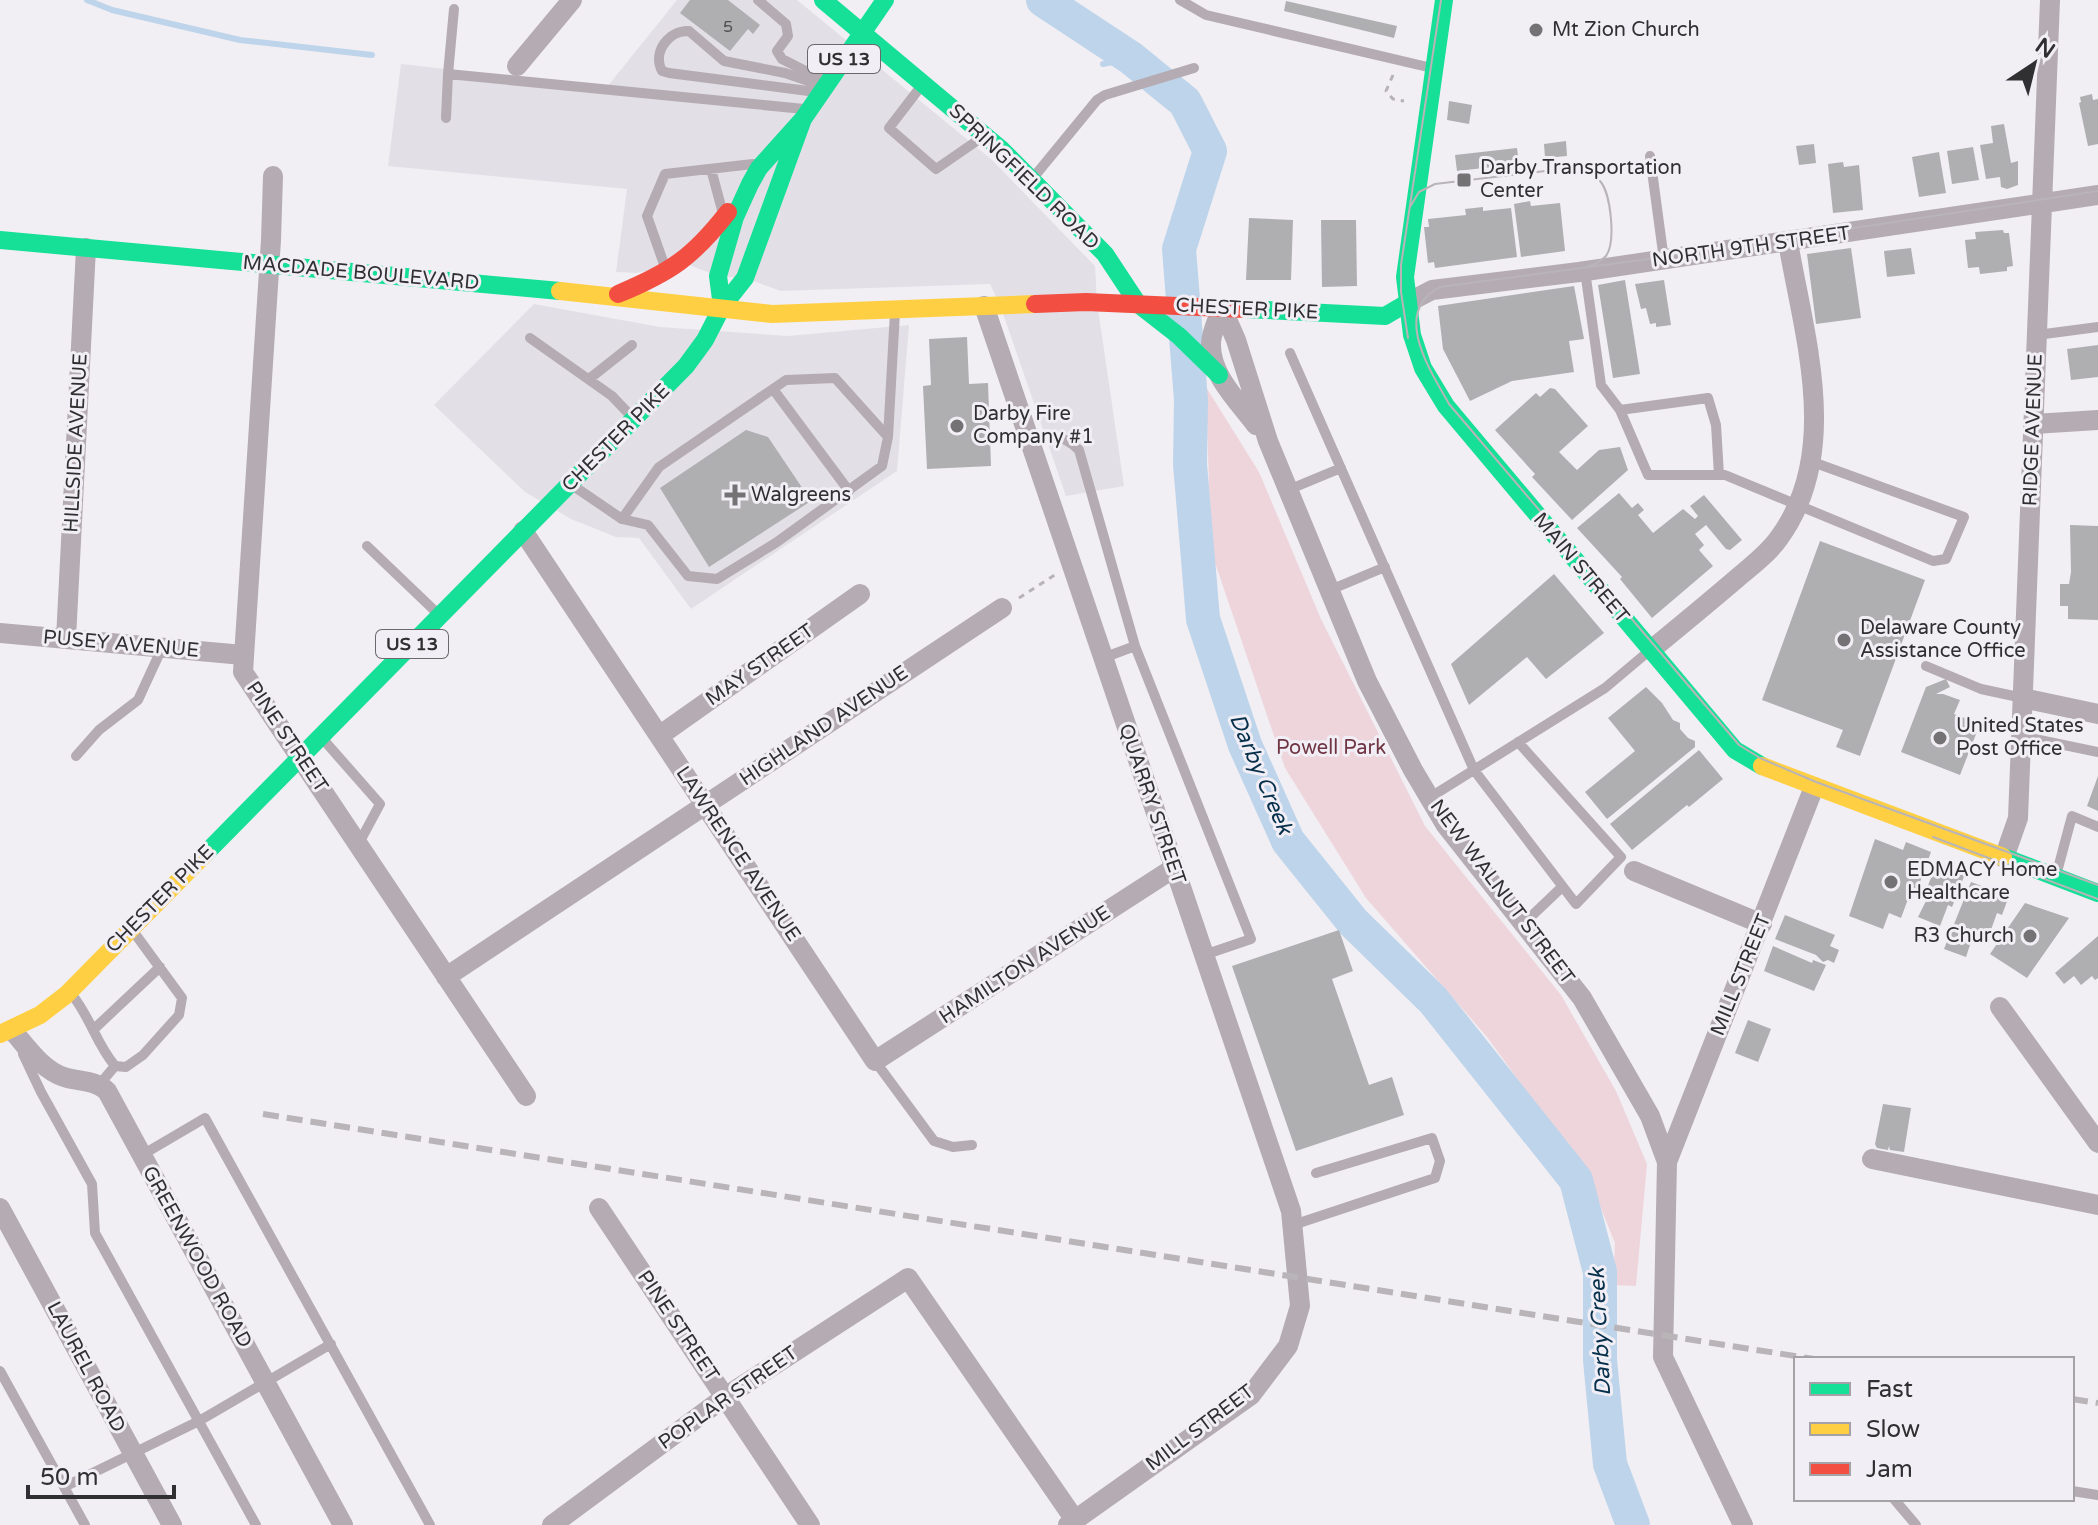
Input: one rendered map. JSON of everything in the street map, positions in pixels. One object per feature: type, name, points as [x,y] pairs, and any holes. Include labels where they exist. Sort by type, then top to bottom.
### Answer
[{"type":"main road","name":"SPRINGFIELD ROAD","points":[[823,0],[986,135],[1105,254],[1138,304],[1219,375]]},
{"type":"main road","name":"US 13","points":[[722,307],[718,276],[735,217],[750,184],[764,163],[807,115],[885,0]]},
{"type":"main road","name":"MAIN STREET","points":[[1444,0],[1405,277],[1412,335],[1423,368],[1446,406],[1735,750],[1757,764],[1814,787],[2098,893]]},
{"type":"main road","name":"US 13","points":[[722,307],[745,278],[807,115]]},
{"type":"main road","points":[[614,296],[667,273],[692,256],[750,184]]},
{"type":"main road","name":"MACDADE BOULEVARD","points":[[0,240],[722,307]]},
{"type":"main road","name":"CHESTER PIKE","points":[[6,1032],[40,1015],[70,991],[634,420],[691,360],[722,307],[772,314],[1086,302],[1385,316],[1407,303]]},
{"type":"street","points":[[517,66],[572,0]]},
{"type":"street","name":"RIDGE AVENUE","points":[[2004,858],[2018,818],[2050,0]]},
{"type":"street","name":"PINE STREET","points":[[273,176],[243,672],[526,1096]]},
{"type":"street","name":"NORTH 9TH STREET","points":[[1407,303],[1432,290],[1664,260],[2098,195]]},
{"type":"street","points":[[1651,650],[1754,564],[1779,538],[1797,506],[1815,433],[1811,374],[1788,242]]},
{"type":"street","name":"HILLSIDE AVENUE","points":[[66,639],[86,248]]},
{"type":"street","name":"QUARRY STREET","points":[[984,306],[1291,1211],[1300,1306]]},
{"type":"street","name":"NEW WALNUT STREET","points":[[1222,308],[1211,342],[1219,375],[1268,441]]},
{"type":"street","name":"NEW WALNUT STREET","points":[[1222,308],[1236,340],[1268,441],[1367,681],[1445,824],[1582,998],[1628,1073],[1650,1116],[1667,1162]]},
{"type":"street","points":[[2034,424],[2098,420]]},
{"type":"street","name":"LAWRENCE AVENUE","points":[[523,531],[875,1061]]},
{"type":"street","name":"MAY STREET","points":[[659,736],[860,594]]},
{"type":"street","name":"HIGHLAND AVENUE","points":[[446,977],[1010,604]]},
{"type":"street","name":"PUSEY AVENUE","points":[[0,633],[243,655]]},
{"type":"street","points":[[2023,698],[2098,714]]},
{"type":"street","name":"MILL STREET","points":[[1667,1162],[1814,787]]},
{"type":"street","points":[[1628,864],[1762,924]]},
{"type":"street","name":"HAMILTON AVENUE","points":[[875,1061],[1174,868]]},
{"type":"street","points":[[2000,1007],[2098,1143]]},
{"type":"street","points":[[6,1032],[54,1072],[99,1085]]},
{"type":"street","name":"GREENWOOD ROAD","points":[[99,1085],[107,1091],[343,1525]]},
{"type":"street","points":[[1872,1159],[2098,1205]]},
{"type":"street","points":[[1667,1162],[1663,1357],[1743,1525]]},
{"type":"street","name":"LAUREL ROAD","points":[[0,1208],[172,1525]]},
{"type":"street","name":"PINE STREET","points":[[599,1208],[810,1525]]},
{"type":"street","name":"POPLAR STREET","points":[[552,1525],[725,1397],[908,1278],[1071,1522]]},
{"type":"street","name":"MILL STREET","points":[[1071,1522],[1251,1395],[1288,1346],[1300,1306]]},
{"type":"lane","points":[[758,0],[786,24],[788,36],[777,51],[782,59],[825,87]]},
{"type":"lane","points":[[1180,0],[1206,15],[1433,68]]},
{"type":"lane","points":[[446,118],[454,9]]},
{"type":"lane","points":[[683,30],[689,31],[724,61],[785,73],[825,87],[669,73],[662,71],[658,57],[661,46],[673,35],[683,30]]},
{"type":"lane","points":[[1032,180],[1089,107],[1105,95],[1194,68]]},
{"type":"lane","points":[[448,74],[807,115]]},
{"type":"lane","points":[[924,84],[889,128],[936,169],[986,135]]},
{"type":"lane","points":[[1650,156],[1664,260]]},
{"type":"lane","points":[[667,273],[647,216],[665,174],[764,163]]},
{"type":"lane","points":[[711,169],[724,217]]},
{"type":"lane","points":[[1585,271],[1601,385],[1620,410],[1648,475],[1725,475],[1933,561],[1946,559],[1964,517],[1809,461]]},
{"type":"lane","points":[[570,484],[622,519],[648,525],[688,576],[717,579],[882,466],[888,437],[895,309]]},
{"type":"lane","points":[[2037,335],[2098,327]]},
{"type":"lane","points":[[530,338],[612,396],[634,420]]},
{"type":"lane","points":[[589,379],[632,345]]},
{"type":"lane","points":[[1290,353],[1474,770],[1576,904],[1628,864],[1518,742]]},
{"type":"lane","points":[[622,519],[659,467],[786,380],[835,378],[888,437]]},
{"type":"lane","points":[[773,389],[849,491]]},
{"type":"lane","points":[[1620,410],[1708,398],[1716,425],[1719,475]]},
{"type":"lane","points":[[1030,443],[1051,435],[1069,441],[1079,450],[1135,646],[1251,939],[1204,955]]},
{"type":"lane","points":[[1288,490],[1341,468]]},
{"type":"lane","points":[[367,546],[440,616]]},
{"type":"lane","points":[[1330,590],[1385,567]]},
{"type":"lane","points":[[1103,658],[1135,646]]},
{"type":"lane","points":[[76,756],[99,730],[138,700],[162,648]]},
{"type":"lane","points":[[1429,798],[1605,688],[1651,650]]},
{"type":"lane","points":[[1926,666],[1981,689],[2023,698]]},
{"type":"lane","points":[[321,736],[380,804],[358,845]]},
{"type":"lane","points":[[2021,736],[2098,752]]},
{"type":"lane","points":[[2055,877],[2072,816],[2098,827]]},
{"type":"lane","points":[[1523,924],[1562,887]]},
{"type":"lane","points":[[70,991],[88,1014],[99,1048],[115,1066],[126,1067],[143,1055],[179,1015],[182,998],[131,928]]},
{"type":"lane","points":[[93,1030],[160,967]]},
{"type":"lane","points":[[6,1032],[92,1184],[95,1233],[256,1525]]},
{"type":"lane","name":"LAWRENCE AVENUE","points":[[875,1061],[934,1141],[953,1147],[972,1145]]},
{"type":"lane","points":[[99,1085],[115,1066]]},
{"type":"lane","points":[[142,1155],[205,1118],[430,1525]]},
{"type":"lane","points":[[1293,1225],[1435,1178],[1440,1161],[1432,1138],[1316,1173]]},
{"type":"lane","points":[[64,1487],[199,1421],[331,1344]]},
{"type":"lane","points":[[0,1371],[85,1525]]},
{"type":"lane","points":[[2074,1491],[2098,1495]]},
{"type":"lane","points":[[1896,1501],[1916,1525]]},
{"type":"path","points":[[1400,61],[1386,87],[1388,96],[1398,101],[1428,101]]},
{"type":"path","points":[[1010,604],[1071,564]]},
{"type":"shaded area","points":[[677,0],[797,0],[991,159],[1095,266],[1097,302],[1124,486],[1066,496],[990,284],[781,291],[745,278],[718,276],[684,263],[636,273],[616,272],[627,189],[388,166],[401,64],[607,87]]},
{"type":"shaded area","points":[[534,304],[660,327],[788,336],[909,325],[897,471],[691,609],[639,538],[616,537],[571,519],[525,492],[434,405]]},
{"type":"green space","name":"Powell Park","points":[[1206,387],[1259,472],[1321,619],[1425,826],[1561,995],[1616,1091],[1647,1164],[1636,1286],[1613,1285],[1615,1243],[1588,1176],[1487,1037],[1366,898],[1285,768],[1211,551]]},
{"type":"building","points":[[690,0],[728,0],[760,25],[753,34],[748,29],[730,51],[680,13]]},
{"type":"building","points":[[1286,1],[1397,26],[1394,38],[1284,11]]},
{"type":"building","points":[[2092,94],[2093,100],[2098,99],[2098,144],[2088,146],[2079,103],[2080,97]]},
{"type":"building","points":[[1449,101],[1472,105],[1469,124],[1447,120]]},
{"type":"building","points":[[2004,124],[2011,163],[2018,161],[2018,185],[2007,189],[2001,187],[2000,177],[1986,179],[1980,145],[1993,143],[1991,126]]},
{"type":"building","points":[[1566,141],[1567,156],[1545,158],[1544,144]]},
{"type":"building","points":[[1814,144],[1816,163],[1799,165],[1796,146]]},
{"type":"building","points":[[1973,147],[1979,180],[1952,184],[1947,151]]},
{"type":"building","points":[[1517,148],[1519,164],[1457,171],[1455,155]]},
{"type":"building","points":[[1939,152],[1946,193],[1919,197],[1912,157]]},
{"type":"building","points":[[1843,162],[1844,167],[1859,165],[1863,210],[1833,213],[1828,164]]},
{"type":"building","points":[[1530,201],[1531,206],[1560,203],[1565,251],[1521,257],[1514,204]]},
{"type":"building","points":[[1483,207],[1483,211],[1511,208],[1517,257],[1435,268],[1434,262],[1428,263],[1424,227],[1429,227],[1428,219],[1466,215],[1465,209]]},
{"type":"building","points":[[1249,218],[1293,220],[1291,280],[1246,280]]},
{"type":"building","points":[[1321,220],[1356,220],[1357,286],[1322,287]]},
{"type":"building","points":[[2003,230],[2009,233],[2013,266],[2007,267],[2007,271],[1980,274],[1979,267],[1968,268],[1965,240],[1976,239],[1975,232]]},
{"type":"building","points":[[1851,248],[1861,318],[1816,324],[1807,254]]},
{"type":"building","points":[[1911,248],[1915,274],[1887,277],[1884,251]]},
{"type":"building","points":[[1625,280],[1640,374],[1613,378],[1598,285]]},
{"type":"building","points":[[1664,280],[1671,325],[1656,327],[1656,323],[1650,324],[1646,308],[1641,309],[1635,284]]},
{"type":"building","points":[[1574,286],[1584,339],[1569,341],[1574,372],[1512,381],[1470,401],[1443,349],[1438,306]]},
{"type":"building","name":"Darby Fire Company #1","points":[[967,337],[969,384],[988,383],[991,466],[927,469],[923,386],[931,385],[929,339]]},
{"type":"building","points":[[2098,345],[2098,377],[2071,380],[2067,349]]},
{"type":"building","points":[[1550,388],[1555,389],[1588,426],[1559,452],[1577,470],[1599,450],[1620,447],[1628,470],[1572,520],[1532,477],[1535,474],[1495,430],[1536,393],[1540,397]]},
{"type":"building","name":"Walgreens","points":[[746,430],[768,437],[811,501],[709,567],[660,488]]},
{"type":"building","points":[[1619,493],[1632,508],[1638,503],[1644,510],[1638,515],[1653,533],[1683,509],[1695,519],[1698,516],[1690,506],[1704,495],[1742,540],[1730,550],[1706,525],[1695,534],[1704,545],[1699,550],[1713,566],[1652,618],[1620,579],[1622,577],[1577,528]]},
{"type":"building","points":[[2070,525],[2098,526],[2098,620],[2068,619],[2068,606],[2060,606],[2060,584],[2069,584],[2071,572]]},
{"type":"building","name":"Delaware County Assistance Office","points":[[1820,541],[1925,580],[1860,756],[1836,747],[1843,730],[1762,700]]},
{"type":"building","points":[[1554,574],[1604,633],[1546,679],[1527,657],[1469,705],[1451,664]]},
{"type":"building","name":"United States Post Office","points":[[1946,679],[1950,687],[1936,694],[1960,700],[1954,714],[1980,724],[1960,775],[1901,752],[1926,687]]},
{"type":"building","points":[[1646,687],[1673,720],[1680,723],[1680,729],[1688,738],[1695,741],[1695,747],[1607,819],[1585,792],[1635,751],[1608,718]]},
{"type":"building","points":[[1699,750],[1723,779],[1632,850],[1610,824]]},
{"type":"building","points":[[2098,776],[2098,811],[2087,806]]},
{"type":"building","name":"EDMACY Home Healthcare","points":[[1875,839],[1903,850],[1906,842],[1931,852],[1916,893],[1911,891],[1901,918],[1889,913],[1883,929],[1849,916]]},
{"type":"building","points":[[1937,862],[1965,874],[1952,907],[1948,905],[1940,926],[1918,917],[1928,897],[1924,896]]},
{"type":"building","points":[[1971,882],[2009,896],[2002,915],[1997,913],[1988,938],[1974,933],[1966,957],[1944,949]]},
{"type":"building","name":"R3 Church","points":[[2025,903],[2069,918],[2027,978],[1990,954]]},
{"type":"building","points":[[1785,915],[1835,935],[1830,946],[1839,950],[1834,963],[1828,960],[1823,962],[1816,955],[1775,939]]},
{"type":"building","points":[[1339,930],[1353,971],[1332,979],[1369,1085],[1392,1077],[1404,1115],[1296,1151],[1232,966]]},
{"type":"building","points":[[2098,936],[2098,978],[2095,980],[2092,976],[2081,985],[2074,976],[2064,984],[2055,973]]},
{"type":"building","points":[[1773,946],[1812,963],[1813,960],[1826,965],[1814,991],[1764,971]]},
{"type":"building","points":[[1748,1020],[1771,1029],[1758,1062],[1735,1053]]},
{"type":"building","points":[[1883,1104],[1911,1108],[1904,1152],[1890,1150],[1889,1146],[1888,1150],[1877,1148],[1875,1144]]},
{"type":"waterway","points":[[87,0],[112,10],[240,40],[372,55]]},
{"type":"waterway","name":"Darby Creek","points":[[1043,0],[1131,58],[1185,102],[1210,151],[1179,249],[1191,400],[1190,464],[1203,619],[1245,745],[1288,841],[1353,922],[1433,1000],[1576,1180],[1600,1272],[1600,1360],[1610,1464],[1633,1525]]},
{"type":"waterway","points":[[1103,64],[1131,58]]},
{"type":"tram line","points":[[1408,338],[1401,292],[1401,265],[1441,0]]},
{"type":"tram line","points":[[1410,207],[1419,192],[1435,184],[1571,168],[1584,171],[1594,175],[1604,187],[1611,218],[1611,240],[1606,256],[1589,266]]},
{"type":"tram line","points":[[2098,191],[1663,257],[1440,287],[1426,298],[1418,311],[1416,326],[1425,359],[1449,404],[1739,745],[1760,758],[1816,782],[2098,885]]},
{"type":"tram line","points":[[1933,837],[2098,899]]},
{"type":"railway","points":[[263,1114],[1801,1357]]},
{"type":"railway","points":[[2074,1399],[2098,1403]]},
{"type":"traffic: fast","points":[[823,0],[1002,150],[1105,254],[1138,304]]},
{"type":"traffic: fast","points":[[722,307],[718,276],[735,217],[750,184],[759,168],[803,119],[885,0]]},
{"type":"traffic: fast","points":[[1444,0],[1405,277],[1412,335],[1423,368],[1446,406],[1735,750],[1762,766]]},
{"type":"traffic: fast","points":[[205,854],[686,366],[705,340],[722,307],[745,278],[803,119]]},
{"type":"traffic: fast","points":[[0,240],[560,291]]},
{"type":"traffic: fast","points":[[1245,309],[1385,316],[1407,303]]},
{"type":"traffic: fast","points":[[1138,304],[1179,336],[1219,375]]},
{"type":"traffic: fast","points":[[2003,857],[2098,893]]},
{"type":"traffic: slow","points":[[560,291],[772,314],[1035,304]]},
{"type":"traffic: slow","points":[[1762,766],[2003,857]]},
{"type":"traffic: slow","points":[[0,1034],[40,1015],[66,995],[205,854]]},
{"type":"traffic: jam","points":[[618,294],[680,262],[704,241],[728,212]]},
{"type":"traffic: jam","points":[[1035,304],[1086,302],[1245,309]]},
{"type":"place","name":"Mt Zion Church","points":[[1536,30]]},
{"type":"place","name":"Darby Transportation Center","points":[[1464,180]]},
{"type":"place","name":"Darby Fire Company #1","points":[[957,426]]},
{"type":"place","name":"Walgreens","points":[[735,495]]},
{"type":"place","name":"Delaware County Assistance Office","points":[[1844,640]]},
{"type":"place","name":"United States Post Office","points":[[1940,738]]},
{"type":"place","name":"EDMACY Home Healthcare","points":[[1891,882]]},
{"type":"place","name":"R3 Church","points":[[2030,936]]}]
